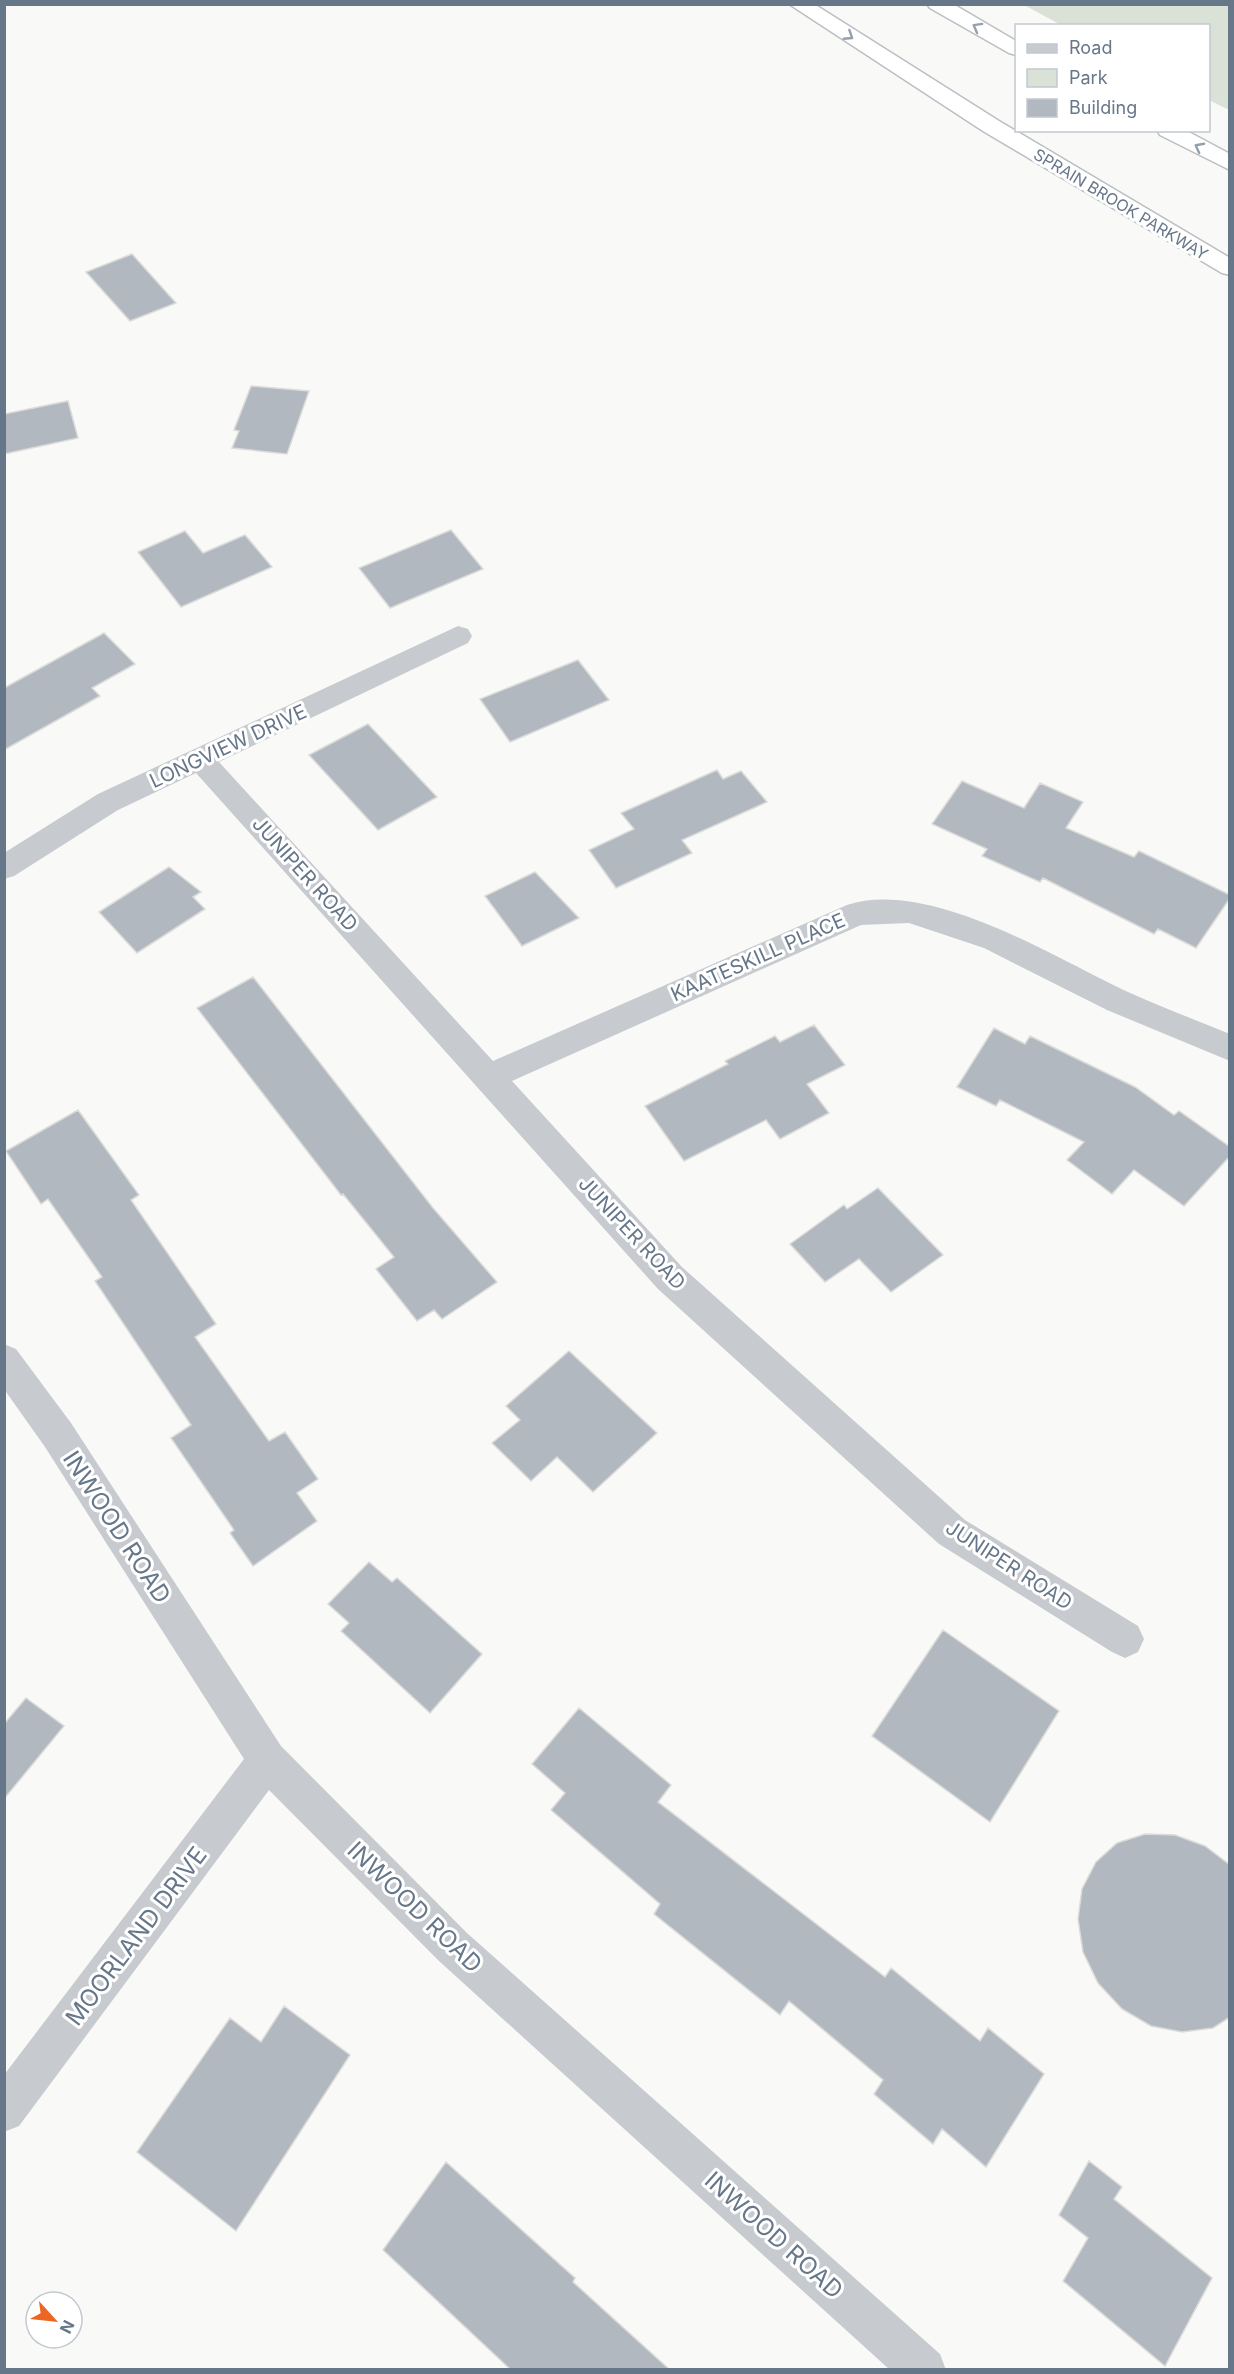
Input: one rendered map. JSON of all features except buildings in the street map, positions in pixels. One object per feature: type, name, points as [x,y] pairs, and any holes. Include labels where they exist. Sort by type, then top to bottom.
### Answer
[{"type":"highway","name":"SPRAIN BROOK PARKWAY","points":[[800,4],[981,120],[1230,268]]},
{"type":"highway","points":[[937,4],[1015,48]]},
{"type":"highway","points":[[1172,132],[1230,162]]},
{"type":"street","name":"LONGVIEW DRIVE","points":[[4,868],[108,802],[458,636]]},
{"type":"street","name":"JUNIPER ROAD","points":[[200,759],[670,1278],[952,1532],[1125,1638]]},
{"type":"street","name":"KAATESKILL PLACE","points":[[489,1077],[858,912],[909,911],[995,939],[1118,1001],[1230,1048]]},
{"type":"street","name":"INWOOD ROAD","points":[[4,1360],[58,1435],[267,1760],[453,1947],[924,2370]]},
{"type":"street","name":"MOORLAND DRIVE","points":[[4,2112],[267,1760]]},
{"type":"green space","points":[[1024,5],[1229,5],[1229,110],[1210,100],[1210,24],[1059,24]]}]
